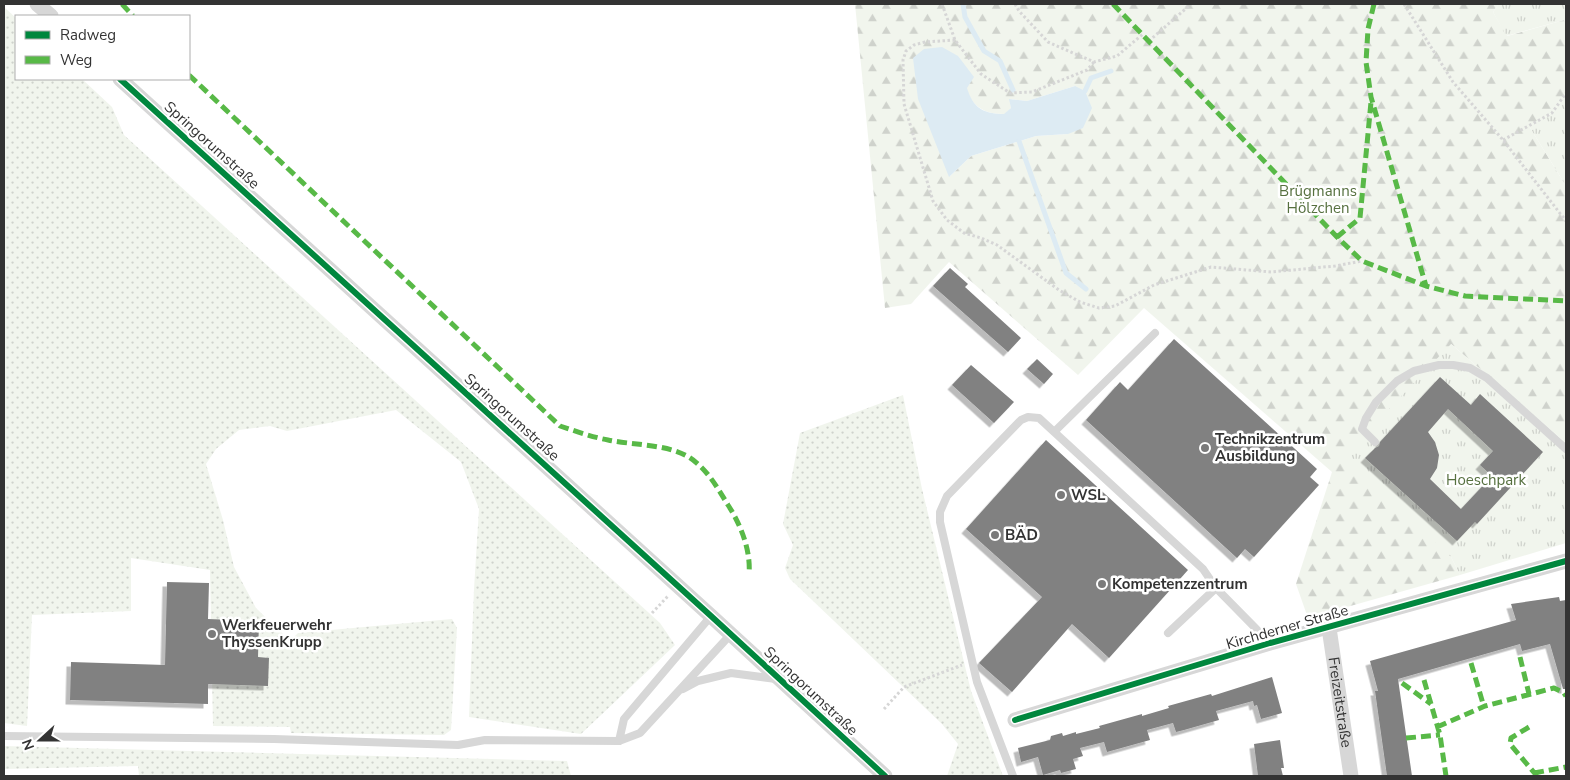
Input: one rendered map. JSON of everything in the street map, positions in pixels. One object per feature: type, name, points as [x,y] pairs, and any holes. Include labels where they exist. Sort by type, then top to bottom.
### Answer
[{"type":"street","points":[[37,4],[50,15]]},
{"type":"street","name":"Springorumstraße","points":[[121,80],[712,616],[885,776]]},
{"type":"street","name":"Kirchderner Straße","points":[[1014,720],[1270,643],[1566,561]]},
{"type":"street","name":"Freizeitstraße","points":[[1329,628],[1351,776]]},
{"type":"lane","points":[[1054,432],[1155,333]]},
{"type":"lane","points":[[1375,442],[1362,430],[1366,418],[1376,402],[1397,381],[1414,371],[1439,365],[1453,365],[1470,368],[1487,378],[1566,449]]},
{"type":"lane","points":[[1013,776],[977,682],[940,522],[940,512],[947,496],[1021,420],[1028,417],[1039,418],[1203,569],[1216,588],[1270,643]]},
{"type":"lane","points":[[1168,632],[1216,588]]},
{"type":"lane","points":[[619,741],[624,719],[712,616]]},
{"type":"lane","points":[[4,736],[274,739],[458,745],[485,740],[619,741],[640,733],[731,634]]},
{"type":"lane","points":[[677,692],[698,681],[731,674],[781,680]]},
{"type":"path","points":[[942,4],[955,40],[981,74],[1010,93],[1032,92],[1087,70],[1094,62],[1117,56],[1143,34]]},
{"type":"path","points":[[1015,4],[1019,11],[1048,42],[1094,62]]},
{"type":"path","points":[[1149,40],[1191,4]]},
{"type":"path","points":[[1404,4],[1453,82],[1503,140],[1566,222]]},
{"type":"path","points":[[955,40],[925,42],[914,45],[906,51],[903,60],[904,104],[933,201],[947,220],[964,233],[997,245],[1059,290],[1080,302],[1099,308],[1115,306],[1154,285],[1211,267],[1271,272],[1335,266],[1362,261]]},
{"type":"path","points":[[1503,140],[1552,113],[1566,93]]},
{"type":"path","points":[[884,709],[904,687],[971,660]]},
{"type":"green space","name":"Brügmanns Hölzchen","points":[[855,4],[1499,4],[1493,12],[1507,36],[1564,20],[1566,23],[1566,93],[1552,113],[1529,126],[1566,186],[1566,443],[1451,344],[1451,557],[1460,575],[1308,618],[1296,584],[1332,472],[1144,308],[1078,375],[949,262],[911,304],[885,308]],"holes":[[[958,56],[970,97],[982,110],[992,113],[1005,114],[1011,108],[1010,99],[1027,101],[1075,86],[1068,134],[1036,136],[971,156],[950,176]]]},
{"type":"green space","points":[[1499,4],[1566,4],[1566,23],[1564,20],[1506,36],[1493,12]]},
{"type":"green space","points":[[4,7],[15,17],[15,80],[83,80],[112,107],[124,135],[660,623],[675,645],[581,734],[469,717],[479,509],[461,462],[396,410],[287,431],[270,426],[239,430],[216,449],[206,464],[223,520],[234,567],[256,608],[290,641],[298,633],[452,619],[457,628],[451,730],[444,735],[291,733],[290,727],[213,726],[210,570],[131,558],[131,611],[32,615],[27,726],[4,723]]},
{"type":"green space","points":[[1566,93],[1566,186],[1529,126],[1552,113]]},
{"type":"green space","name":"Hoeschpark","points":[[1451,344],[1566,443],[1566,543],[1460,575],[1451,557],[1344,456]]},
{"type":"green space","points":[[903,395],[922,489],[971,691],[1003,776],[947,776],[958,744],[942,724],[790,579],[785,568],[793,545],[783,524],[800,433]]},
{"type":"green space","points":[[4,746],[567,761],[571,776],[139,776],[138,766],[4,769]]},
{"type":"shaded area","points":[[942,47],[958,56],[974,77],[967,88],[972,100],[980,109],[991,113],[1004,114],[1011,108],[1009,99],[1027,101],[1075,86],[1085,91],[1092,108],[1083,128],[1068,134],[1036,136],[971,156],[949,177],[918,99],[913,58],[924,49]]},
{"type":"building","points":[[950,268],[968,284],[965,287],[1021,338],[1008,352],[933,286]]},
{"type":"building","name":"Technikzentrum Ausbildung","points":[[1174,339],[1317,469],[1310,477],[1319,485],[1254,557],[1245,549],[1237,558],[1086,420],[1120,382],[1128,390]]},
{"type":"building","points":[[1037,359],[1053,374],[1044,384],[1027,369]]},
{"type":"building","points":[[971,365],[1014,402],[994,423],[952,385]]},
{"type":"building","points":[[1440,377],[1471,405],[1480,394],[1543,452],[1477,524],[1475,522],[1457,541],[1365,458],[1379,446],[1380,442]],"holes":[[[1448,409],[1493,451],[1480,465],[1492,476],[1461,509],[1430,479],[1437,468],[1439,455],[1435,442],[1428,432]]]},
{"type":"building","points":[[1046,440],[1188,570],[1109,658],[1072,624],[1012,692],[979,663],[1042,597],[966,529]]},
{"type":"building","name":"Werkfeuerwehr ThyssenKrupp","points":[[167,582],[209,583],[208,619],[259,621],[258,657],[269,658],[268,686],[208,684],[208,704],[70,700],[71,662],[165,665]]},
{"type":"building","points":[[1559,597],[1560,601],[1566,600],[1566,689],[1563,689],[1550,644],[1522,651],[1520,644],[1398,679],[1412,776],[1387,776],[1375,691],[1378,691],[1370,661],[1516,620],[1511,604]]},
{"type":"building","points":[[1272,677],[1282,713],[1261,719],[1257,705],[1254,706],[1253,701],[1216,711],[1219,720],[1176,732],[1173,723],[1147,730],[1150,740],[1107,752],[1104,742],[1080,748],[1083,756],[1073,759],[1076,769],[1061,773],[1060,770],[1043,775],[1038,757],[1021,762],[1018,748],[1050,740],[1051,736],[1062,733],[1063,736],[1076,732],[1076,734],[1100,728],[1099,726],[1142,714],[1142,716],[1169,708],[1168,706],[1211,694],[1212,696]]},
{"type":"building","points":[[1280,740],[1284,768],[1281,768],[1283,776],[1258,776],[1254,744]]},
{"type":"waterway","points":[[963,4],[965,17],[984,51],[1000,61],[1013,90]]},
{"type":"waterway","points":[[1085,91],[1091,78],[1111,71]]},
{"type":"waterway","points":[[1019,141],[1066,273],[1086,289]]},
{"type":"marked path","points":[[122,4],[132,15]]},
{"type":"marked path","points":[[1113,4],[1362,261],[1426,286],[1465,296],[1566,301]]},
{"type":"marked path","points":[[1374,4],[1368,29],[1366,62],[1371,97],[1426,286]]},
{"type":"marked path","points":[[190,76],[560,426],[602,439],[669,449],[687,456],[700,466],[715,484],[737,521],[747,547],[749,574]]},
{"type":"marked path","points":[[1337,237],[1360,218],[1371,102]]},
{"type":"marked path","points":[[1520,657],[1529,694]]},
{"type":"marked path","points":[[1471,663],[1484,707]]},
{"type":"marked path","points":[[1424,680],[1440,735],[1446,776]]},
{"type":"marked path","points":[[1402,683],[1431,704]]},
{"type":"marked path","points":[[1437,727],[1485,706],[1554,688],[1566,696]]},
{"type":"marked path","points":[[1529,727],[1511,738],[1510,744],[1537,776]]},
{"type":"marked path","points":[[1406,738],[1440,735]]},
{"type":"marked path","points":[[1534,773],[1566,767]]},
{"type":"cycle path","points":[[121,80],[885,776]]},
{"type":"cycle path","points":[[1015,720],[1270,643],[1566,561]]},
{"type":"place","name":"Technikzentrum Ausbildung","points":[[1205,448]]},
{"type":"place","name":"WSL","points":[[1061,495]]},
{"type":"place","name":"BÄD","points":[[995,535]]},
{"type":"place","name":"Kompetenzzentrum","points":[[1102,584]]},
{"type":"place","name":"Werkfeuerwehr ThyssenKrupp","points":[[212,634]]}]
